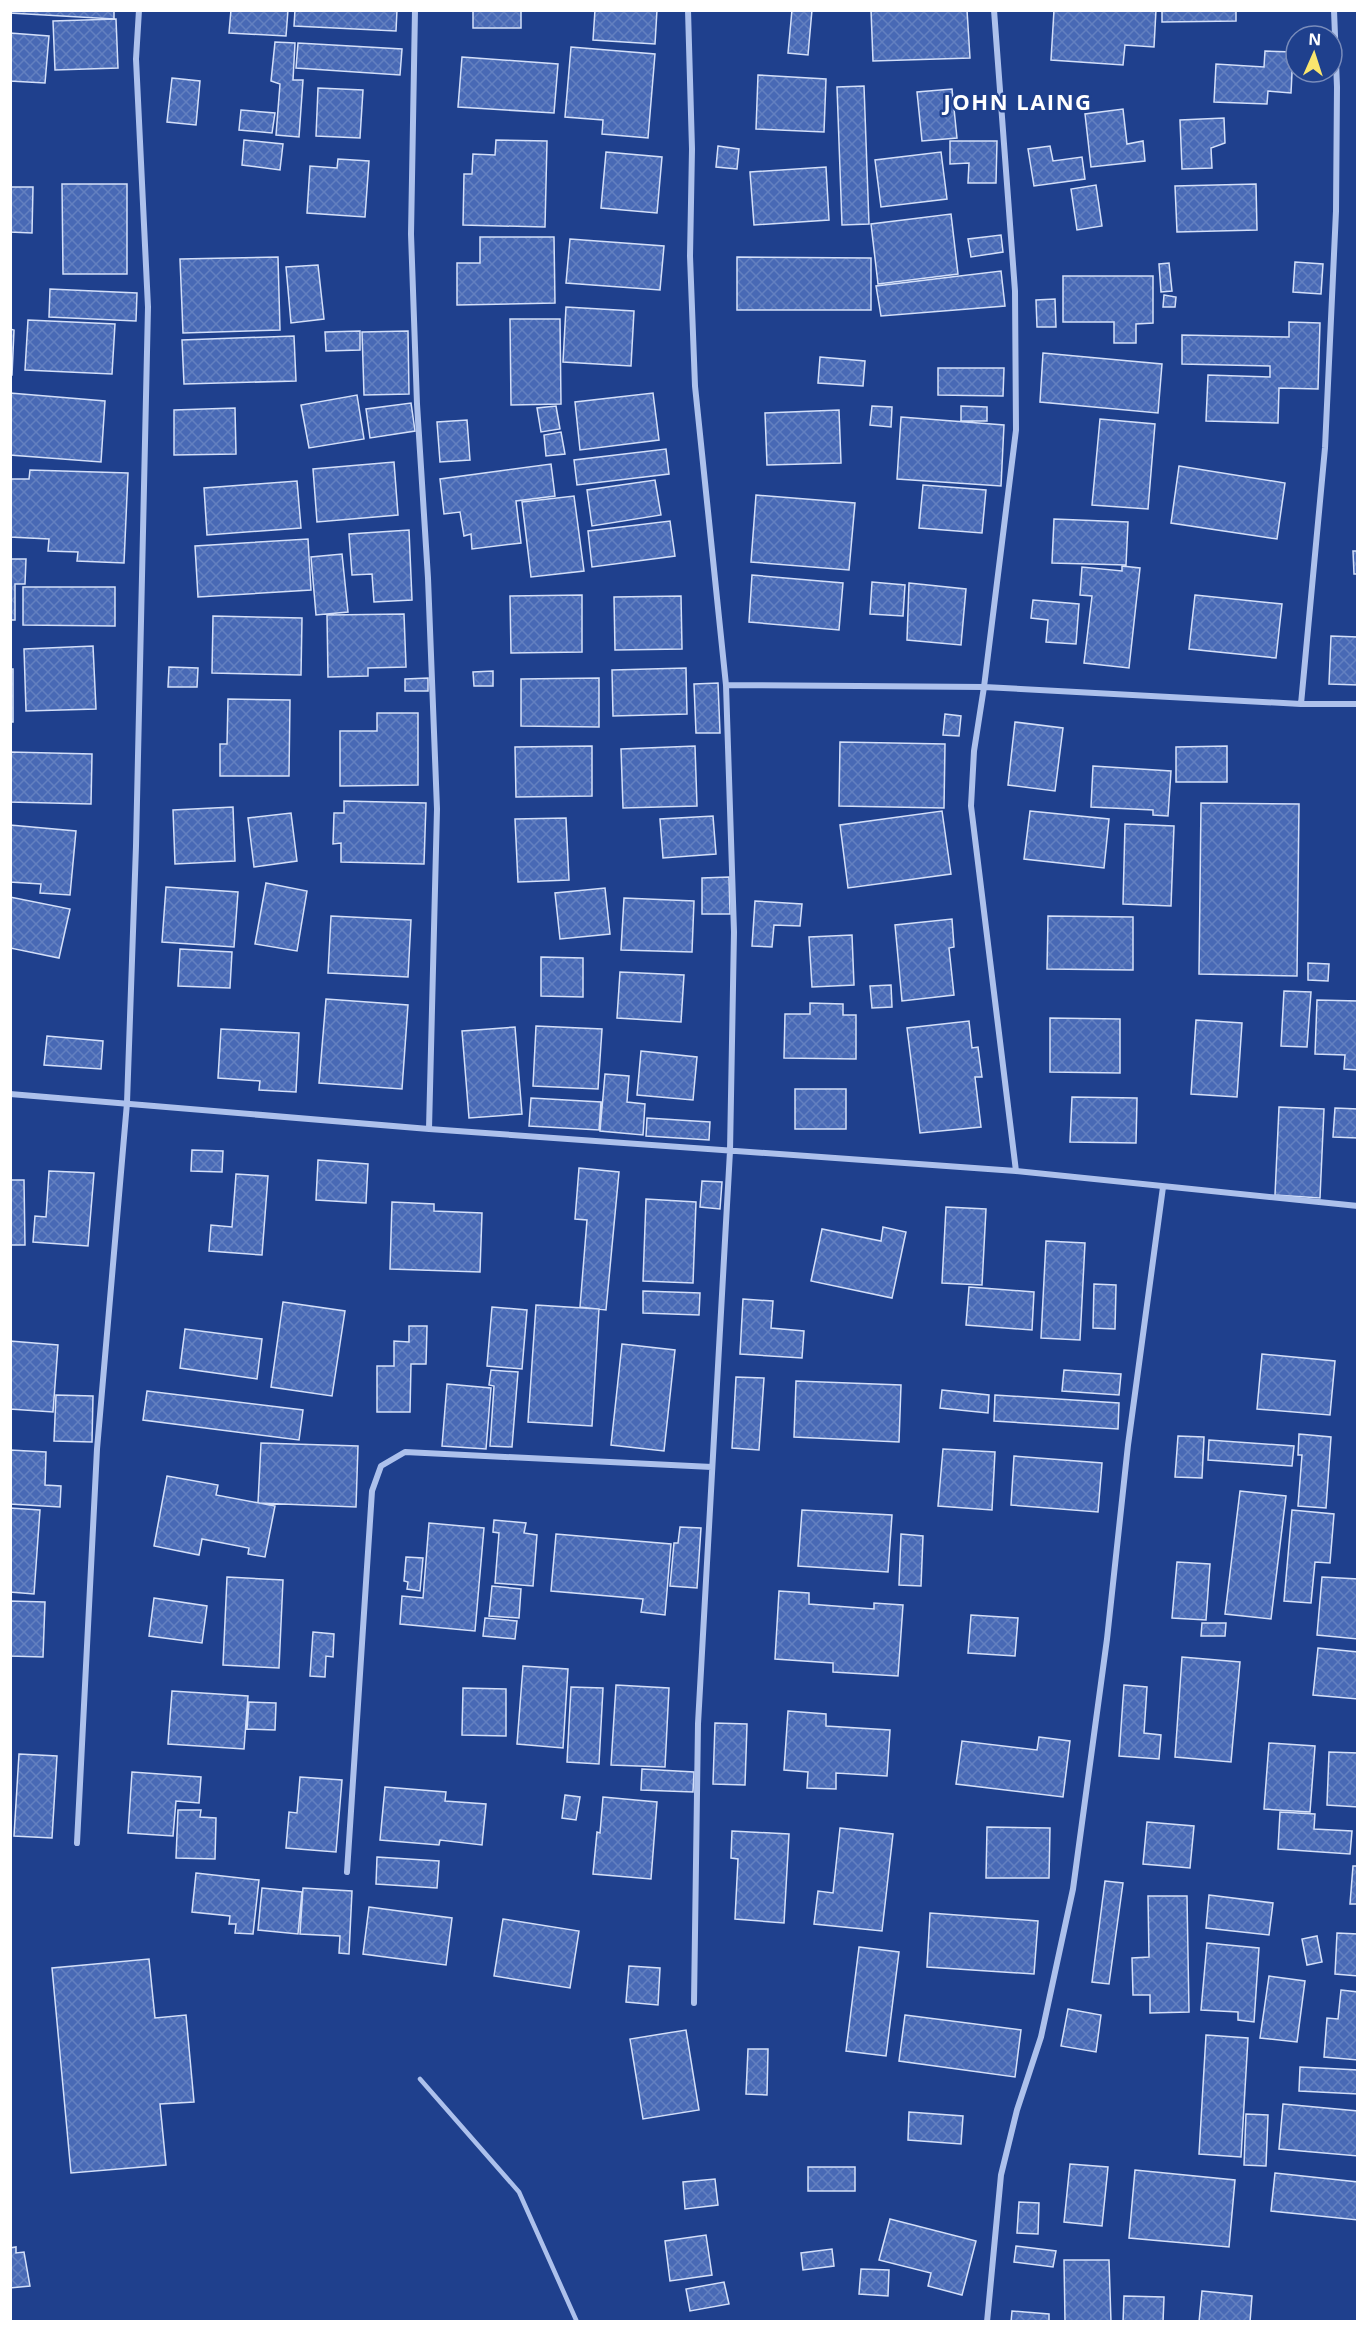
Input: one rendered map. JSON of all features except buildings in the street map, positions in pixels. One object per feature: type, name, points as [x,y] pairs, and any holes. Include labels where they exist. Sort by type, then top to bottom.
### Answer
[{"type":"street","points":[[77,1843],[97,1449],[127,1103],[136,846],[148,307],[136,59],[139,10]]},
{"type":"street","points":[[416,10],[411,234],[437,809],[429,1129]]},
{"type":"street","points":[[688,10],[692,149],[690,256],[695,386],[726,685],[734,932],[730,1151],[698,1724],[694,2003]]},
{"type":"street","points":[[994,10],[1015,291],[1016,430],[974,751],[971,806],[1016,1171]]},
{"type":"street","points":[[1301,704],[1326,437],[1336,211],[1337,87],[1334,10]]},
{"type":"street","points":[[726,685],[984,687],[1301,704],[1358,704]]},
{"type":"street","points":[[10,1094],[429,1129],[1016,1171],[1358,1206]]},
{"type":"street","points":[[987,2322],[1001,2175],[1017,2110],[1041,2037],[1073,1889],[1107,1639],[1130,1433],[1163,1187]]},
{"type":"street","points":[[347,1872],[372,1491],[381,1466],[405,1452],[712,1467]]},
{"type":"lane","points":[[420,2079],[519,2192],[577,2322]]},
{"type":"district","name":"JOHN LAING","points":[[1018,102]]}]
